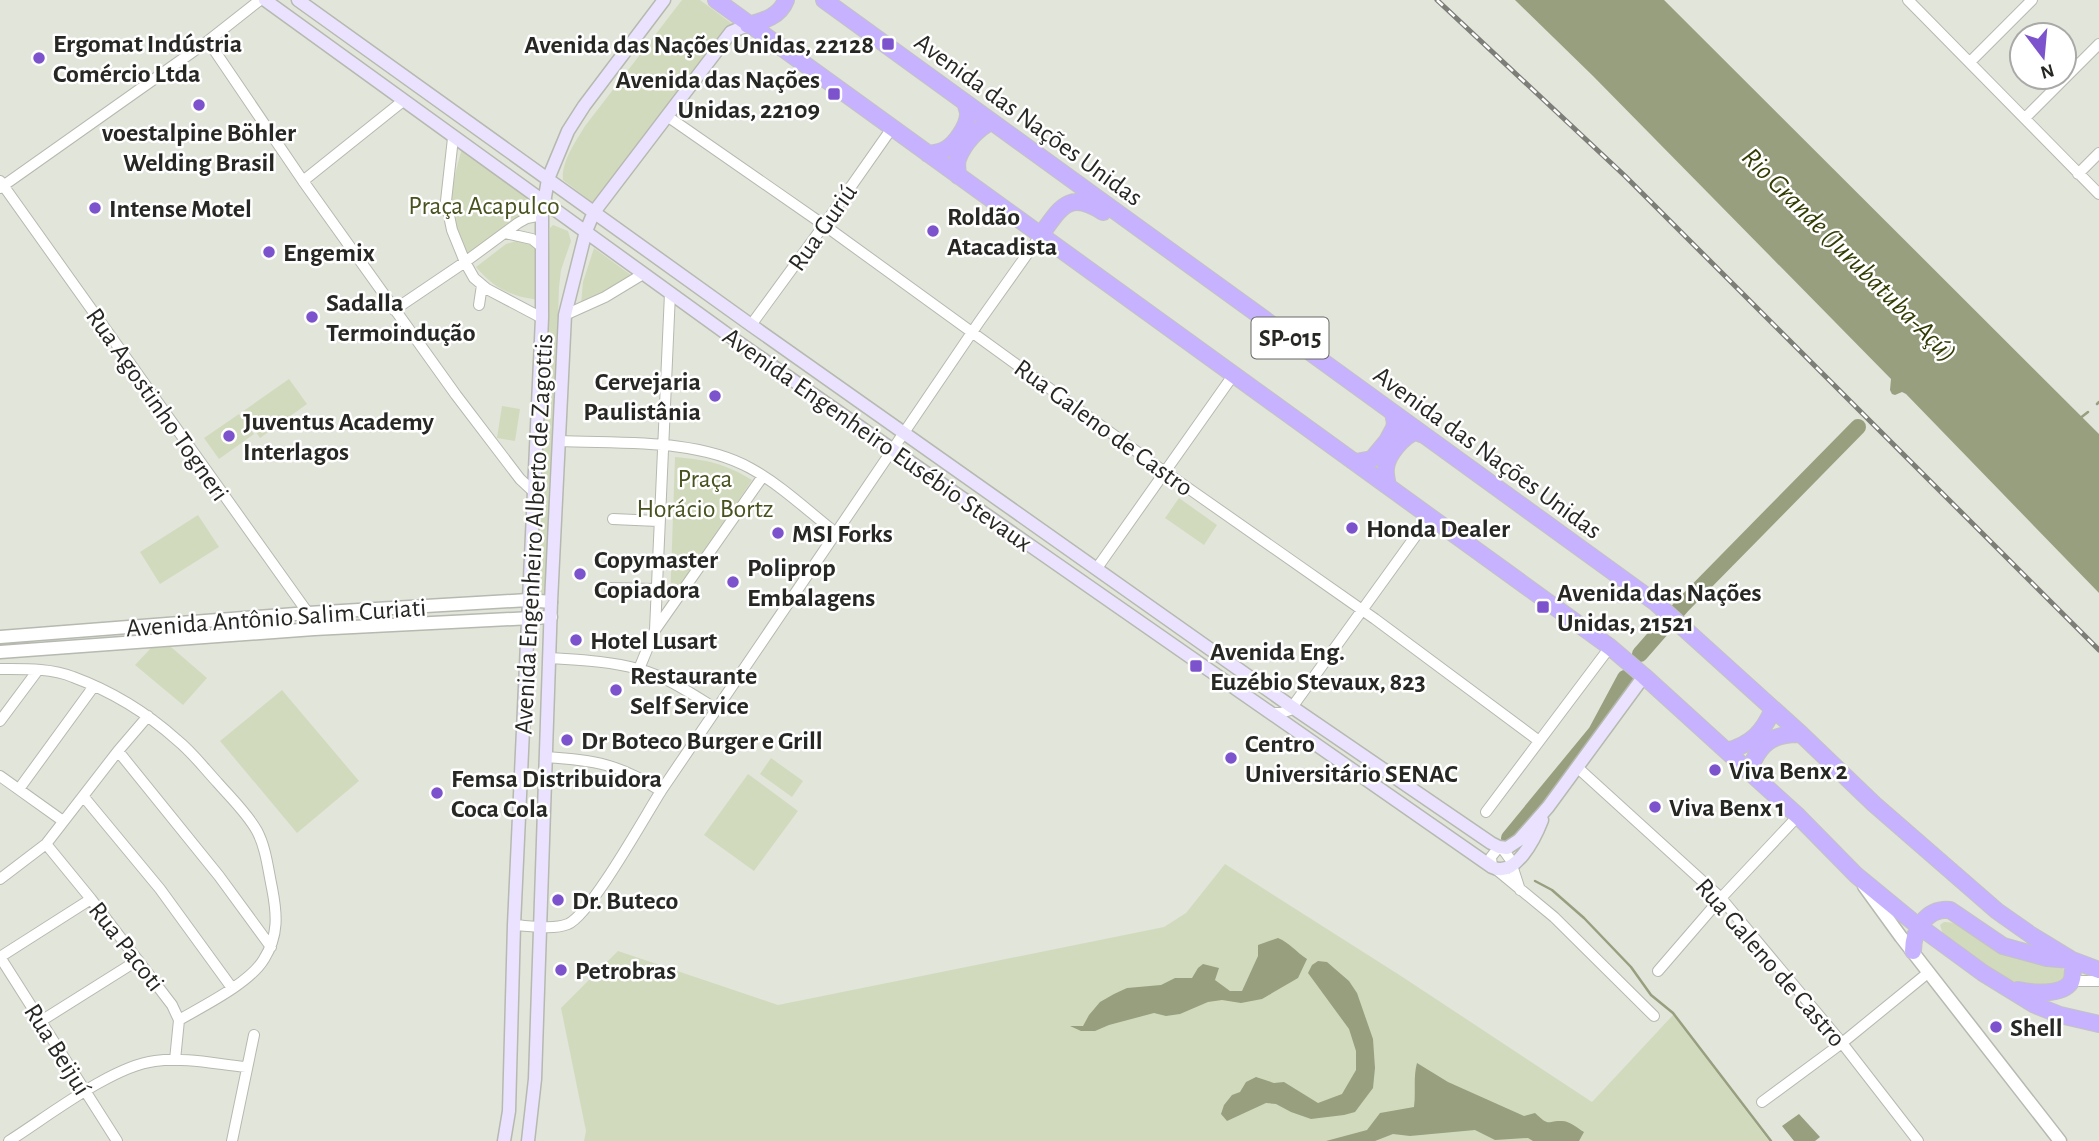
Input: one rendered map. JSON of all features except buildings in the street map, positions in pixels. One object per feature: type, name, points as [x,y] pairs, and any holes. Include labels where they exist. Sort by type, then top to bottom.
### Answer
[{"type":"highway","name":"SP-015","points":[[716,0],[1614,651],[1798,816],[1856,875],[1919,927],[2035,1005],[2060,1015],[2099,1024]]},
{"type":"highway","points":[[748,25],[773,16],[786,0]]},
{"type":"highway","name":"Avenida das Nações Unidas","points":[[824,0],[1656,603],[1874,804],[1997,911],[2072,960],[2099,970]]},
{"type":"highway","points":[[928,154],[948,148],[959,134],[967,121],[965,103]]},
{"type":"highway","points":[[958,176],[959,157],[977,131],[992,122]]},
{"type":"highway","points":[[1040,236],[1061,207],[1080,202],[1094,206],[1144,239],[1155,240]]},
{"type":"highway","points":[[1356,462],[1372,459],[1387,441],[1394,428],[1393,413]]},
{"type":"highway","points":[[1388,486],[1385,470],[1388,460],[1408,435],[1416,432],[1424,435]]},
{"type":"highway","points":[[1727,751],[1749,742],[1768,722],[1773,709]]},
{"type":"highway","points":[[1749,771],[1758,751],[1769,740],[1788,733],[1801,734]]},
{"type":"highway","points":[[1913,951],[1913,942],[1927,915],[1950,910],[2003,946],[2047,958],[2072,960],[2071,981],[2054,991],[2040,993],[2005,987]]},
{"type":"main road","name":"Avenida Engenheiro Eusébio Stevaux","points":[[262,0],[490,164],[544,208],[586,231],[725,333],[1494,869]]},
{"type":"main road","name":"Avenida Engenheiro Eusébio Stevaux","points":[[298,0],[751,325],[1292,706],[1500,848]]},
{"type":"main road","name":"Avenida Engenheiro Alberto de Zagottis","points":[[504,1141],[509,1111],[514,925],[542,318],[542,247],[548,179],[568,131],[584,106],[664,0]]},
{"type":"main road","name":"Avenida Engenheiro Alberto de Zagottis","points":[[528,1141],[535,1079],[551,602],[565,315],[586,231],[594,212],[730,32],[748,25]]},
{"type":"main road","points":[[490,164],[502,160],[508,152]]},
{"type":"main road","points":[[725,333],[742,332],[751,325]]},
{"type":"main road","points":[[945,487],[964,480],[977,484]]},
{"type":"main road","points":[[1500,848],[1512,846],[1548,807],[1578,768],[1641,673]]},
{"type":"main road","points":[[1494,869],[1506,870],[1513,865],[1537,832],[1548,807]]},
{"type":"street","points":[[1,185],[208,41],[262,0]]},
{"type":"street","points":[[1970,62],[2032,0]]},
{"type":"street","points":[[1914,2],[2099,194]]},
{"type":"street","points":[[208,41],[394,310],[520,479],[535,493]]},
{"type":"street","points":[[2025,118],[2099,44]]},
{"type":"street","points":[[303,181],[403,102]]},
{"type":"street","name":"Rua Galeno de Castro","points":[[667,116],[824,225],[1165,472],[1362,609],[1539,741]]},
{"type":"street","name":"Rua Guriú","points":[[751,325],[892,128]]},
{"type":"street","points":[[453,138],[446,201],[452,230],[465,262],[474,278],[482,285],[542,318]]},
{"type":"street","points":[[2078,174],[2099,153]]},
{"type":"street","name":"Rua Agostinho Togneri","points":[[1,185],[308,613],[314,629]]},
{"type":"street","points":[[394,310],[544,208]]},
{"type":"street","points":[[505,233],[525,236],[542,247]]},
{"type":"street","points":[[514,925],[559,926],[579,917],[614,869],[661,791],[716,709],[1040,236]]},
{"type":"street","points":[[565,315],[605,298],[643,274]]},
{"type":"street","points":[[479,305],[482,285]]},
{"type":"street","points":[[655,630],[670,293]]},
{"type":"street","points":[[1097,568],[1234,374]]},
{"type":"street","points":[[559,441],[664,446],[726,457],[763,476],[836,533]]},
{"type":"street","points":[[639,669],[655,630],[763,476]]},
{"type":"street","points":[[1266,712],[1281,713],[1290,710],[1430,516]]},
{"type":"street","points":[[613,519],[658,521]]},
{"type":"street","points":[[610,588],[656,589]]},
{"type":"street","name":"Avenida Antônio Salim Curiati","points":[[0,637],[308,613],[528,600],[551,602]]},
{"type":"street","points":[[489,619],[495,614],[494,605],[491,603]]},
{"type":"street","points":[[357,610],[359,626]]},
{"type":"street","name":"Avenida Antônio Salim Curiati","points":[[0,652],[359,626],[551,617]]},
{"type":"street","points":[[244,618],[245,634]]},
{"type":"street","points":[[1486,812],[1539,741],[1614,651]]},
{"type":"street","points":[[550,658],[639,669],[684,689],[716,709]]},
{"type":"street","points":[[0,669],[38,670],[70,676],[148,716],[180,741],[248,816],[258,834],[264,848],[275,904],[275,935],[271,947],[256,970],[179,1020]]},
{"type":"street","points":[[0,721],[38,670]]},
{"type":"street","points":[[19,789],[94,686]]},
{"type":"street","points":[[2,873],[46,844],[148,716]]},
{"type":"street","points":[[118,751],[219,876],[271,947]]},
{"type":"street","points":[[546,757],[583,759],[618,768],[661,791]]},
{"type":"street","name":"Rua Galeno de Castro","points":[[1578,768],[1721,898],[1842,1043],[1918,1141]]},
{"type":"street","points":[[0,776],[63,821]]},
{"type":"street","points":[[83,796],[160,890],[232,988]]},
{"type":"street","points":[[1658,971],[1721,898],[1798,816]]},
{"type":"street","name":"Rua Pacoti","points":[[46,844],[172,1005],[179,1020],[175,1060]]},
{"type":"street","points":[[1494,869],[1491,857],[1500,848]]},
{"type":"street","name":"Avenida Engenheiro Eusébio Stevaux","points":[[1500,848],[1509,856],[1521,891]]},
{"type":"street","name":"Avenida Engenheiro Eusébio Stevaux","points":[[1494,869],[1554,917],[1654,1016]]},
{"type":"street","points":[[1856,875],[2060,1141]]},
{"type":"street","points":[[0,957],[91,899]]},
{"type":"street","name":"Rua Beijuí","points":[[0,957],[117,1141]]},
{"type":"street","points":[[41,1021],[138,960]]},
{"type":"street","points":[[1762,1102],[1842,1043],[1928,972]]},
{"type":"street","points":[[2071,981],[2099,981]]},
{"type":"street","points":[[232,1141],[254,1035]]},
{"type":"street","points":[[13,1140],[125,1069],[155,1060],[246,1067]]},
{"type":"green space","points":[[682,0],[700,0],[735,26],[599,200],[592,202],[563,180],[567,159],[585,126]]},
{"type":"green space","name":"Praça Acapulco","points":[[462,149],[531,201],[530,210],[467,255],[456,232],[452,209],[454,179]]},
{"type":"green space","points":[[553,225],[568,231],[571,241],[561,270],[559,287],[553,463],[546,593],[543,595],[537,592],[550,228]]},
{"type":"green space","name":"Praça Acapulco","points":[[526,242],[537,253],[540,262],[539,300],[504,290],[476,267],[506,244]]},
{"type":"green space","name":"Praça Acapulco","points":[[594,248],[635,278],[581,304],[583,282]]},
{"type":"green space","points":[[289,379],[307,404],[260,438],[242,412]]},
{"type":"green space","points":[[502,406],[520,409],[515,441],[497,438]]},
{"type":"green space","name":"Juventus Academy Interlagos","points":[[239,414],[254,434],[219,459],[204,438]]},
{"type":"green space","name":"Praça Horácio Bortz","points":[[675,457],[715,463],[752,480],[670,603]]},
{"type":"green space","points":[[1179,498],[1217,525],[1204,545],[1165,518]]},
{"type":"green space","points":[[198,515],[219,547],[160,584],[140,552]]},
{"type":"green space","points":[[171,647],[207,678],[183,705],[135,665],[151,648]]},
{"type":"green space","points":[[282,690],[359,781],[297,833],[220,741]]},
{"type":"green space","points":[[771,758],[803,781],[792,797],[760,774]]},
{"type":"green space","points":[[748,774],[798,811],[754,871],[704,835]]},
{"type":"green space","points":[[1225,864],[1592,1102],[1673,1015],[1769,1141],[584,1141],[586,1131],[561,1008],[618,951],[778,1005],[1164,927],[1186,913]]},
{"type":"green space","points":[[1944,922],[1963,928],[2000,952],[2062,968],[2066,972],[2064,980],[2049,987],[2034,987],[2006,978],[1943,934],[1940,925]]},
{"type":"water","name":"Rio Grande (Jurubatuba-Açú)","points":[[1515,0],[1664,0],[2099,434],[2099,593],[1906,394],[1892,394],[1891,379]]},
{"type":"water","points":[[1278,938],[1307,959],[1298,978],[1262,999],[1241,1003],[1222,1000],[1208,1002],[1180,1014],[1166,1016],[1154,1013],[1095,1031],[1081,1031],[1070,1026],[1083,1026],[1100,1002],[1114,994],[1127,988],[1161,985],[1175,978],[1192,978],[1203,964],[1219,968],[1215,980],[1230,991],[1242,991],[1258,956],[1258,945]]},
{"type":"water","points":[[1318,961],[1327,962],[1349,981],[1357,993],[1373,1039],[1373,1088],[1355,1112],[1344,1115],[1311,1119],[1276,1104],[1266,1103],[1227,1121],[1221,1114],[1224,1105],[1232,1095],[1240,1092],[1246,1082],[1256,1077],[1274,1083],[1284,1082],[1318,1103],[1342,1094],[1356,1070],[1356,1051],[1349,1029],[1308,973]]},
{"type":"water","points":[[1417,1063],[1448,1082],[1524,1116],[1535,1113],[1546,1122],[1565,1121],[1584,1132],[1579,1141],[1533,1141],[1528,1138],[1495,1140],[1475,1130],[1410,1136],[1393,1134],[1375,1141],[1326,1141],[1367,1130],[1380,1113],[1414,1107]]},
{"type":"water","points":[[1799,1114],[1820,1137],[1815,1141],[1794,1141],[1782,1126]]},
{"type":"waterway","points":[[2079,419],[2088,412]]},
{"type":"waterway","points":[[1640,654],[1682,606],[1858,427]]},
{"type":"waterway","points":[[1509,838],[1596,732],[1625,678]]},
{"type":"waterway","points":[[1535,881],[1552,890],[1584,918],[1631,967],[1651,995],[1673,1013],[1771,1141]]},
{"type":"railway","points":[[1437,0],[1625,176],[2099,650]]},
{"type":"place","name":"Avenida das Nações Unidas, 22128","points":[[888,44]]},
{"type":"place","name":"Ergomat Indústria Comércio Ltda","points":[[39,58]]},
{"type":"place","name":"Avenida das Nações Unidas, 22109","points":[[834,94]]},
{"type":"place","name":"voestalpine Böhler Welding Brasil","points":[[199,105]]},
{"type":"place","name":"Intense Motel","points":[[95,208]]},
{"type":"place","name":"Roldão Atacadista","points":[[933,231]]},
{"type":"place","name":"Engemix","points":[[269,252]]},
{"type":"place","name":"Sadalla Termoindução","points":[[312,317]]},
{"type":"place","name":"Cervejaria Paulistânia","points":[[715,396]]},
{"type":"place","name":"Juventus Academy Interlagos","points":[[229,436]]},
{"type":"place","name":"Honda Dealer","points":[[1352,528]]},
{"type":"place","name":"MSI Forks","points":[[778,533]]},
{"type":"place","name":"Copymaster Copiadora","points":[[580,574]]},
{"type":"place","name":"Poliprop Embalagens","points":[[733,582]]},
{"type":"place","name":"Avenida das Nações Unidas, 21521","points":[[1543,607]]},
{"type":"place","name":"Hotel Lusart","points":[[576,640]]},
{"type":"place","name":"Avenida Eng. Euzébio Stevaux, 823","points":[[1196,666]]},
{"type":"place","name":"Restaurante Self Service","points":[[616,690]]},
{"type":"place","name":"Dr Boteco Burger e Grill","points":[[567,740]]},
{"type":"place","name":"Centro Universitário SENAC","points":[[1231,758]]},
{"type":"place","name":"Viva Benx 2","points":[[1715,770]]},
{"type":"place","name":"Femsa Distribuidora Coca Cola","points":[[437,793]]},
{"type":"place","name":"Viva Benx 1","points":[[1655,807]]},
{"type":"place","name":"Dr. Buteco","points":[[558,900]]},
{"type":"place","name":"Petrobras","points":[[561,970]]},
{"type":"place","name":"Shell","points":[[1996,1027]]}]
